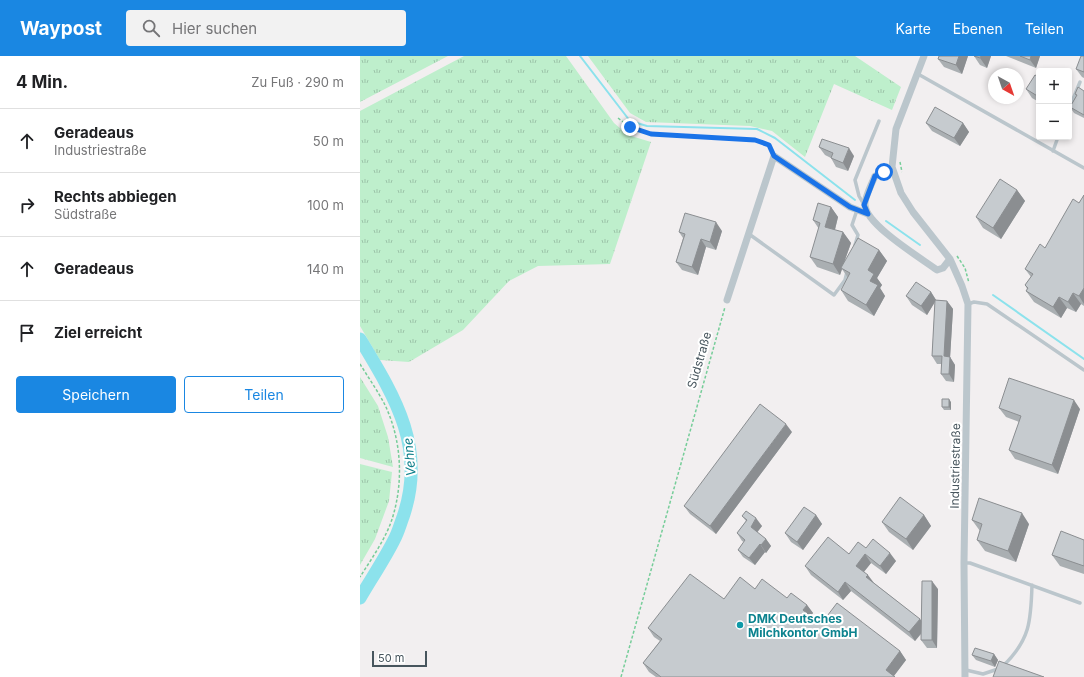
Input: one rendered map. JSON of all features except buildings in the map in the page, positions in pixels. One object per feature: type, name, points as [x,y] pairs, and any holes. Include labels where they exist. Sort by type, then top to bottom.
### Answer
[{"type":"street","name":"Industriestraße","points":[[922,56],[896,129],[892,167],[902,193],[913,212],[950,259],[968,304],[964,563],[965,673]]},
{"type":"street","points":[[727,300],[774,156],[850,207],[868,214]]},
{"type":"street","points":[[892,167],[875,176],[864,205],[868,214],[877,227],[937,270],[943,268],[950,259]]},
{"type":"lane","points":[[917,73],[1084,168]]},
{"type":"lane","points":[[1071,104],[1080,82]]},
{"type":"lane","points":[[864,205],[859,196],[855,180],[879,121]]},
{"type":"lane","points":[[1053,150],[1057,140]]},
{"type":"lane","points":[[853,250],[858,235],[852,225],[857,210]]},
{"type":"lane","points":[[749,234],[834,295],[845,280],[849,265]]},
{"type":"lane","points":[[968,304],[974,302],[987,304],[1084,370]]},
{"type":"lane","points":[[964,563],[970,563],[1080,603]]},
{"type":"lane","points":[[965,673],[983,674],[992,672],[1003,666],[1013,657],[1023,643],[1029,626],[1032,586]]},
{"type":"path","points":[[618,118],[630,127],[651,134],[755,140],[769,145],[774,156]]},
{"type":"path","points":[[899,155],[903,177]]},
{"type":"path","points":[[954,251],[965,268],[970,286]]},
{"type":"path","name":"Südstraße","points":[[621,677],[727,300]]},
{"type":"path","points":[[360,364],[386,410],[396,437],[400,476],[393,516],[377,549],[360,577]]},
{"type":"green space","points":[[360,56],[448,56],[360,102]]},
{"type":"green space","points":[[464,56],[566,56],[614,123],[628,135],[651,142],[610,264],[538,266],[509,281],[463,330],[409,362],[380,360],[360,326],[360,111]]},
{"type":"green space","points":[[588,56],[855,56],[901,87],[892,110],[834,84],[805,157],[772,131],[750,126],[646,122],[630,113]]},
{"type":"green space","points":[[360,377],[378,406],[388,437],[393,467],[360,458]]},
{"type":"green space","points":[[360,464],[392,472],[389,501],[375,539],[360,565]]},
{"type":"waterway","points":[[580,56],[630,121],[647,126],[757,129],[775,138],[855,200]]},
{"type":"waterway","points":[[886,221],[920,245]]},
{"type":"waterway","points":[[993,295],[1084,359]]},
{"type":"waterway","name":"Vehne","points":[[360,339],[385,382],[404,424],[409,446],[411,468],[409,492],[398,532],[360,598]]},
{"type":"place","name":"DMK Deutsches Milchkontor GmbH","points":[[740,625]]},
{"type":"route","points":[[630,127],[651,134],[755,140],[769,145],[774,156],[850,207],[868,214],[864,205],[875,176],[884,172]]}]
